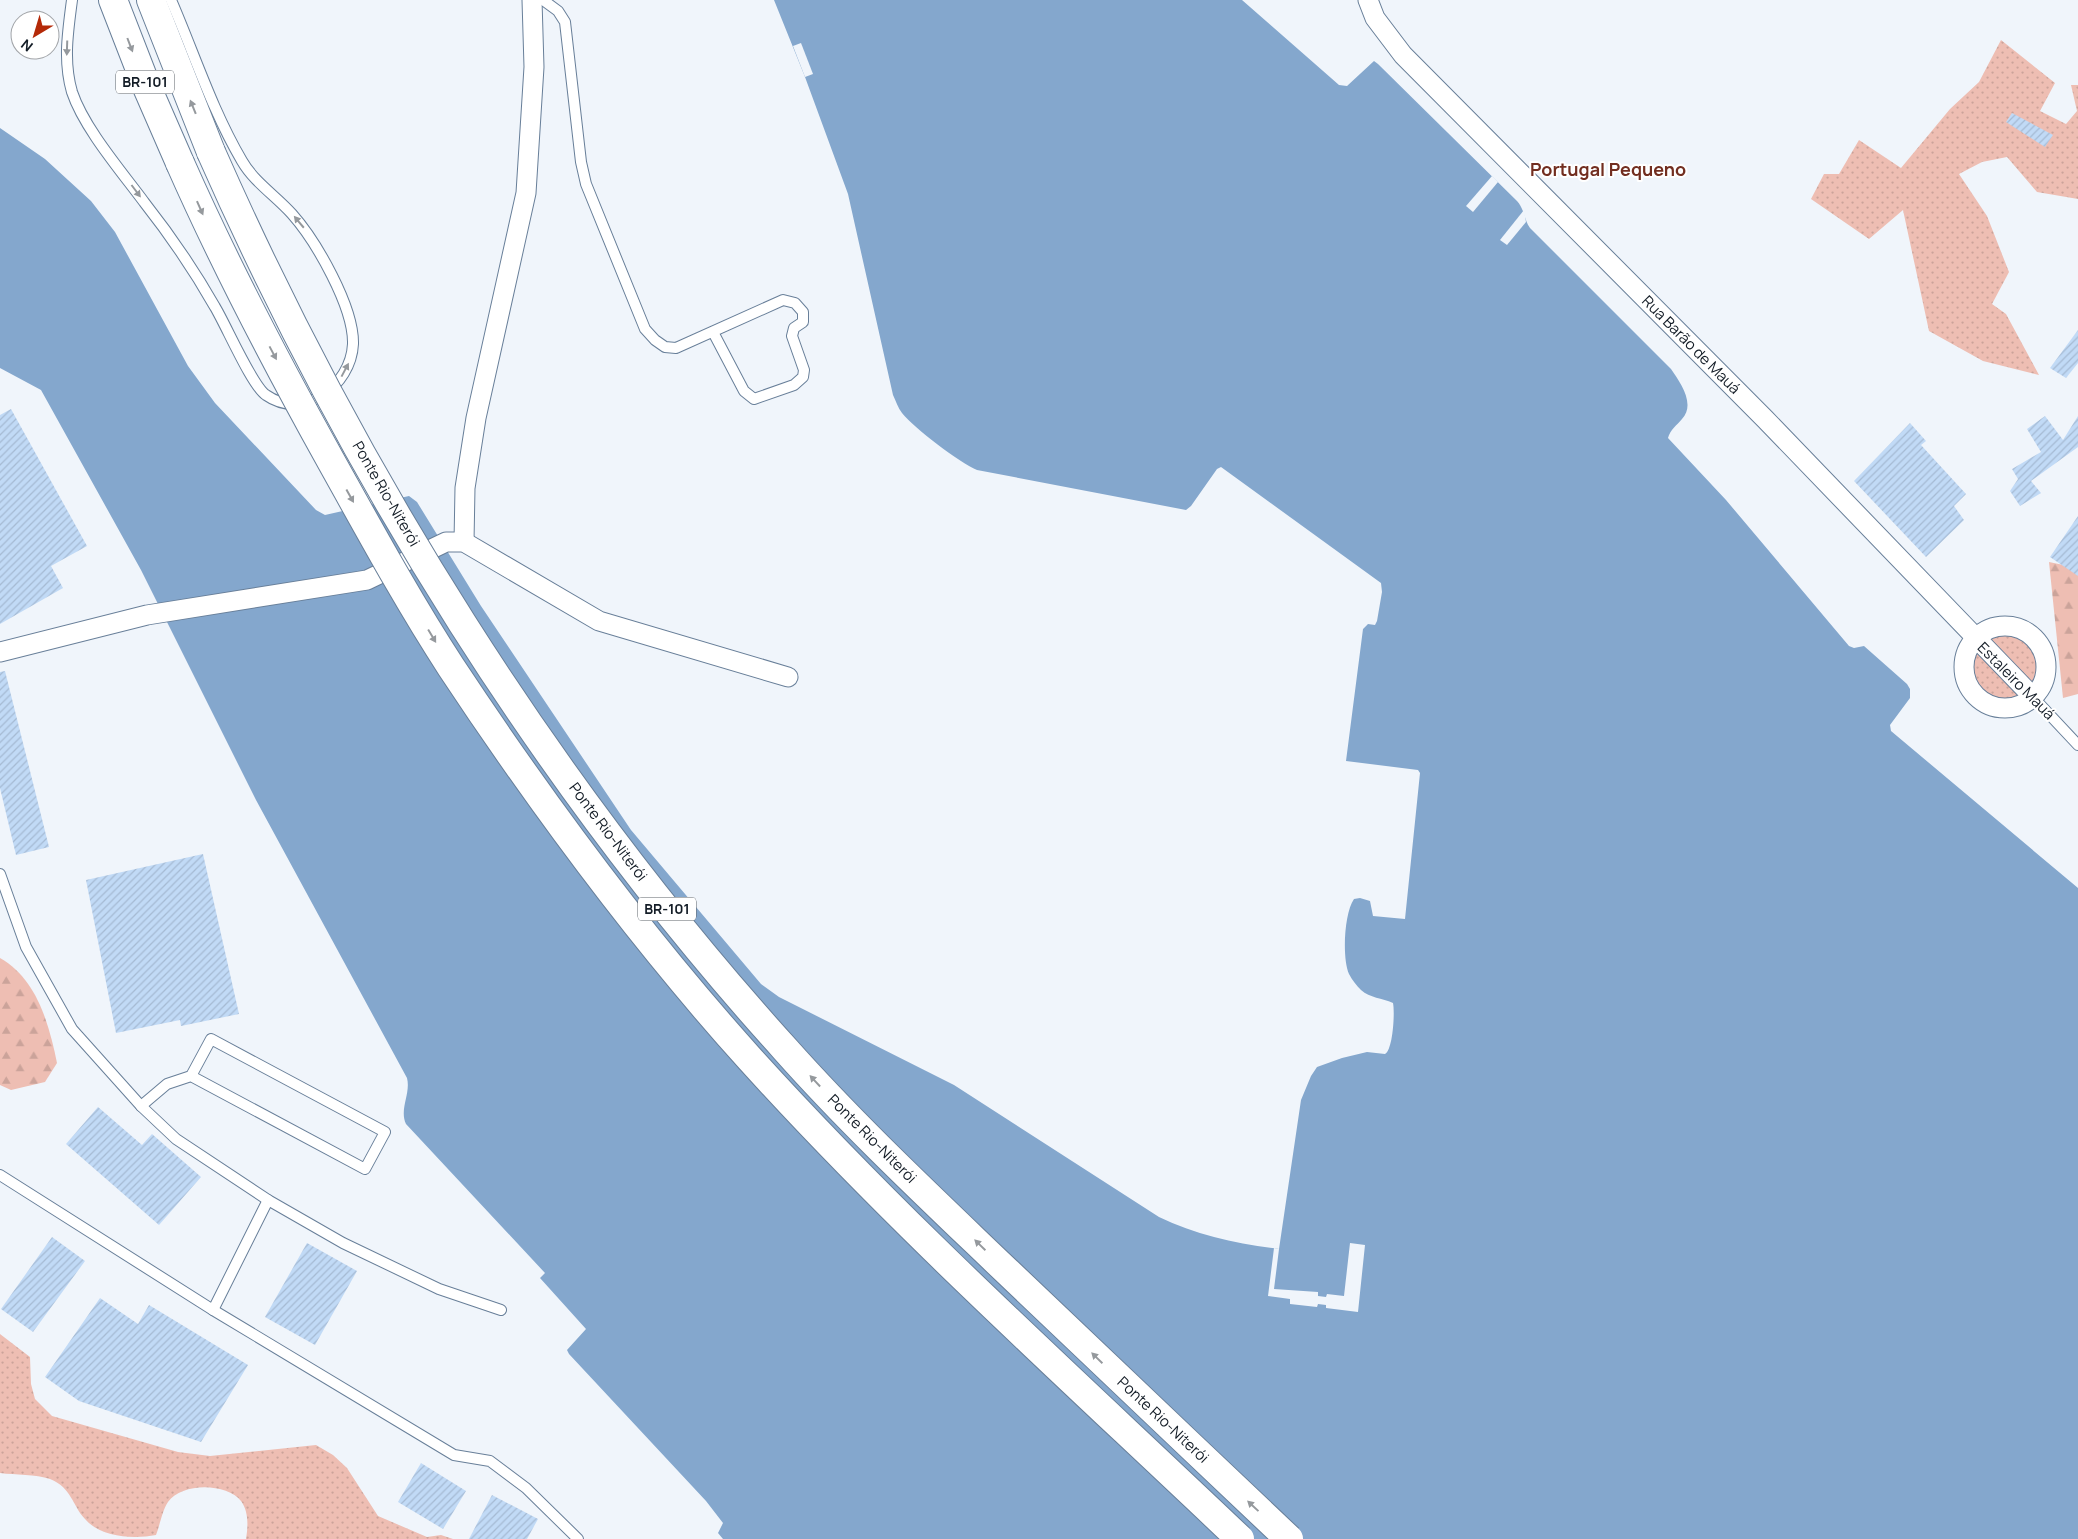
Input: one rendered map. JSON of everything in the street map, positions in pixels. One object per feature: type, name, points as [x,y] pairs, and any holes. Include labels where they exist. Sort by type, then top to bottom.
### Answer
[{"type":"highway","name":"Ponte Rio-Niterói","points":[[112,0],[146,85],[213,238],[306,416],[398,579],[450,664],[543,800],[615,897],[748,1057],[854,1169],[1006,1320],[1240,1539]]},
{"type":"highway","name":"Ponte Rio-Niterói","points":[[151,0],[211,152],[270,281],[358,448],[404,527],[480,649],[566,775],[646,882],[784,1048],[874,1144],[1289,1539]]},
{"type":"street","points":[[455,542],[476,418],[526,193],[534,67],[532,0]]},
{"type":"street","name":"Rua Barão de Mauá","points":[[1368,0],[1374,18],[1402,55],[1765,419],[1975,639]]},
{"type":"street","points":[[0,652],[147,615],[367,580],[455,542]]},
{"type":"street","points":[[455,542],[599,621],[788,677]]},
{"type":"street","points":[[1997,627],[2010,627],[2023,631],[2034,638],[2041,649],[2045,668],[2041,686],[2033,697],[2022,705],[2008,708],[1994,707],[1981,701],[1971,691],[1965,678],[1964,664],[1967,651],[1975,639],[1985,631],[1997,627]]},
{"type":"street","name":"Estaleiro Mauá","points":[[1975,639],[2033,697]]},
{"type":"lane","points":[[72,0],[66,49],[67,68],[73,94],[88,122],[188,263],[264,394],[292,405],[310,402],[324,396],[340,380],[349,362],[353,344],[348,318],[322,255],[307,232],[243,163],[201,75],[171,0]]},
{"type":"lane","points":[[543,0],[558,11],[565,22],[581,162],[586,184],[645,329],[655,340],[666,347],[676,348],[783,300],[795,302],[803,312],[803,322],[794,328],[792,336],[804,370],[802,378],[794,384],[754,399],[744,391],[713,332]]},
{"type":"lane","name":"Estaleiro Mauá","points":[[2033,697],[2078,745]]},
{"type":"lane","points":[[0,874],[26,947],[72,1029],[141,1106],[176,1140],[268,1200],[343,1243],[439,1289],[501,1310]]},
{"type":"lane","points":[[141,1106],[167,1084],[191,1076],[211,1039],[385,1132],[365,1169],[191,1076]]},
{"type":"lane","points":[[0,1175],[213,1310],[454,1455],[490,1461],[526,1488],[578,1539]]},
{"type":"lane","points":[[213,1310],[268,1200]]},
{"type":"green space","points":[[2001,40],[2055,83],[2040,111],[2066,124],[2077,111],[2071,85],[2078,85],[2078,199],[2037,192],[2007,157],[1982,162],[1959,174],[1987,216],[2009,272],[1992,304],[2006,314],[2039,375],[1983,361],[1929,331],[1903,210],[1869,239],[1811,199],[1824,174],[1839,174],[1859,140],[1901,168],[1950,109],[1979,82]]},
{"type":"green space","points":[[2049,562],[2078,568],[2078,694],[2063,698]]},
{"type":"green space","points":[[2000,631],[2022,637],[2036,651],[2040,660],[2041,670],[2039,680],[2033,691],[1981,640]]},
{"type":"green space","points":[[1975,645],[2028,696],[2015,703],[2002,705],[1990,702],[1979,695],[1972,685],[1968,673],[1969,659]]},
{"type":"green space","points":[[0,958],[13,967],[32,990],[45,1018],[57,1063],[45,1082],[11,1090],[0,1085]]},
{"type":"green space","points":[[0,1334],[30,1357],[31,1384],[35,1399],[52,1416],[178,1452],[210,1456],[316,1445],[333,1455],[347,1468],[378,1516],[427,1537],[441,1535],[453,1539],[246,1539],[247,1515],[241,1501],[226,1491],[204,1487],[183,1491],[175,1495],[168,1502],[156,1535],[128,1537],[100,1530],[85,1519],[63,1487],[50,1479],[38,1476],[0,1473]]},
{"type":"water","points":[[774,0],[1242,0],[1339,85],[1347,86],[1374,61],[1378,64],[1517,201],[1530,228],[1671,369],[1685,393],[1687,407],[1686,413],[1668,438],[1726,500],[1849,646],[1854,648],[1864,646],[1907,684],[1910,689],[1910,698],[1890,725],[1891,731],[2078,888],[2078,1539],[723,1539],[718,1533],[723,1523],[706,1501],[569,1354],[567,1350],[586,1329],[540,1278],[545,1273],[406,1124],[404,1107],[408,1090],[407,1078],[256,800],[141,570],[41,390],[0,368],[0,128],[45,159],[91,201],[115,232],[188,366],[215,403],[316,510],[325,515],[409,496],[417,502],[481,606],[631,830],[761,984],[779,997],[954,1085],[1159,1217],[1217,1238],[1279,1249],[1301,1100],[1311,1076],[1317,1067],[1342,1058],[1367,1052],[1385,1054],[1388,1051],[1392,1038],[1393,1003],[1368,995],[1361,990],[1349,974],[1345,958],[1346,925],[1354,899],[1360,898],[1370,901],[1373,916],[1405,919],[1420,773],[1418,770],[1346,761],[1363,629],[1368,624],[1375,625],[1377,621],[1382,592],[1381,583],[1221,467],[1217,469],[1191,506],[1186,510],[977,470],[949,453],[908,420],[893,395],[848,194],[805,77]]},
{"type":"pier","points":[[801,43],[813,74],[805,77],[793,46]]},
{"type":"pier","points":[[1492,176],[1498,182],[1473,212],[1466,206]]},
{"type":"pier","points":[[1524,210],[1526,222],[1507,245],[1500,240]]},
{"type":"pier","points":[[1350,1243],[1365,1245],[1358,1312],[1326,1308],[1326,1305],[1318,1304],[1317,1307],[1290,1304],[1290,1299],[1268,1296],[1274,1248],[1279,1249],[1274,1289],[1318,1292],[1318,1296],[1326,1297],[1327,1294],[1344,1296]]},
{"type":"building","points":[[2012,113],[2053,135],[2045,147],[2006,122]]},
{"type":"building","points":[[2078,330],[2078,363],[2066,378],[2050,368]]},
{"type":"building","points":[[11,409],[87,546],[51,566],[63,588],[0,624],[0,415]]},
{"type":"building","points":[[2045,416],[2063,440],[2078,416],[2078,447],[2031,481],[2041,493],[2020,506],[2010,491],[2018,479],[2012,469],[2041,452],[2027,429]]},
{"type":"building","points":[[1910,423],[1926,441],[1921,445],[1966,494],[1954,506],[1964,520],[1926,557],[1854,481]]},
{"type":"building","points":[[2078,516],[2078,576],[2050,557]]},
{"type":"building","points":[[5,671],[49,847],[16,855],[0,788],[0,672]]},
{"type":"building","points":[[203,854],[239,1014],[181,1026],[180,1020],[116,1033],[86,880]]},
{"type":"building","points":[[98,1107],[142,1145],[152,1134],[201,1177],[159,1225],[66,1144]]},
{"type":"building","points":[[52,1237],[85,1261],[33,1332],[1,1309]]},
{"type":"building","points":[[307,1243],[357,1271],[315,1345],[265,1317]]},
{"type":"building","points":[[100,1298],[138,1324],[149,1305],[248,1365],[201,1442],[79,1401],[45,1377]]},
{"type":"building","points":[[421,1463],[466,1491],[443,1529],[398,1502]]},
{"type":"building","points":[[492,1495],[538,1519],[527,1539],[469,1539]]},
{"type":"district","name":"Portugal Pequeno","points":[[1608,170]]}]
